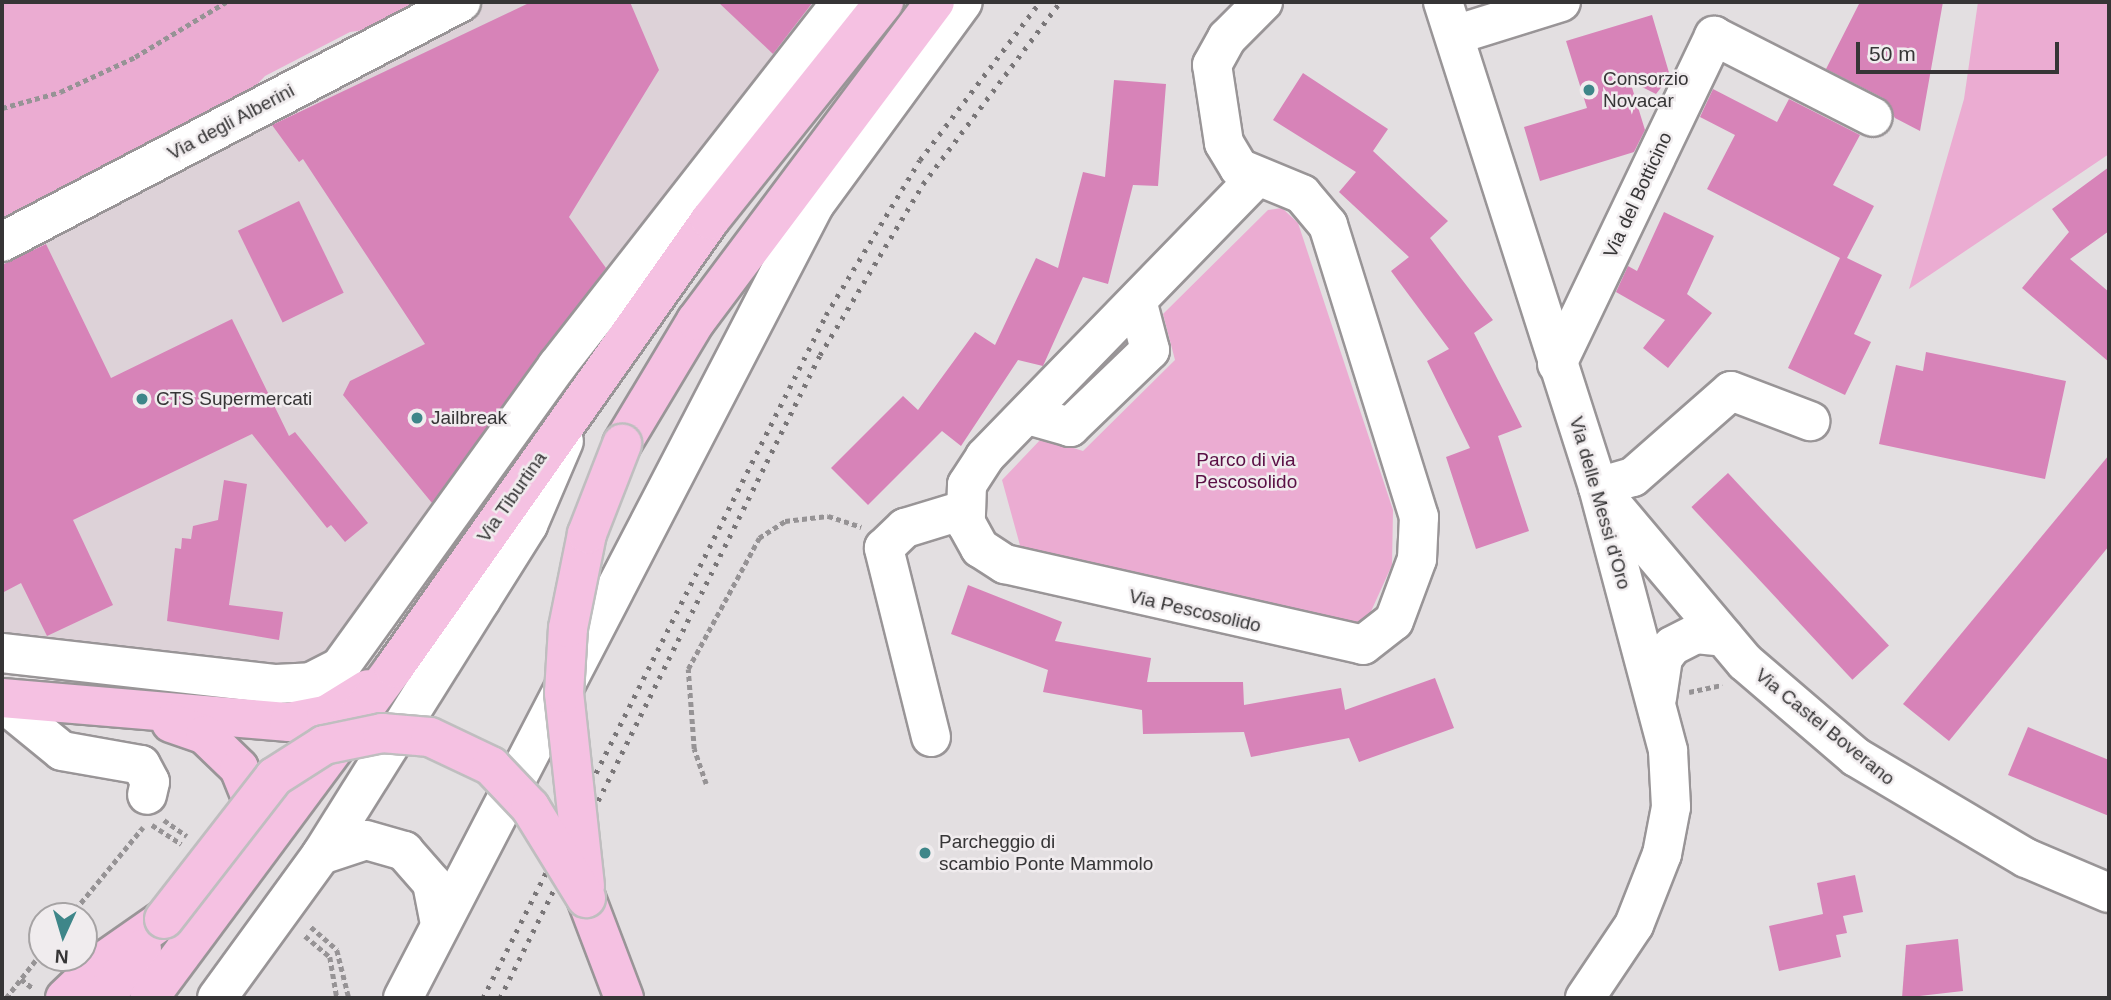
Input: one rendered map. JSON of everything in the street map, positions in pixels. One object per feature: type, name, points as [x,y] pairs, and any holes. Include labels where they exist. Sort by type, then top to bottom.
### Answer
[{"type":"main road","name":"Via Tiburtina","points":[[149,998],[235,878],[394,668],[710,220],[884,2]]},
{"type":"main road","points":[[586,898],[565,705],[568,628],[587,534],[622,444],[696,321],[935,2]]},
{"type":"main road","points":[[2,700],[125,711],[300,721],[341,708],[394,668]]},
{"type":"main road","points":[[125,711],[205,735],[239,768],[254,820],[235,878]]},
{"type":"main road","points":[[104,998],[274,777],[324,745],[382,733],[442,740],[504,776],[586,898],[624,998]]},
{"type":"main road","points":[[65,998],[164,919]]},
{"type":"street","name":"Via degli Alberini","points":[[2,242],[461,2]]},
{"type":"street","name":"Via Tiburtina","points":[[2,653],[276,684],[321,679],[353,652],[558,366],[841,2]]},
{"type":"street","points":[[402,998],[815,204],[963,2]]},
{"type":"street","name":"Via Pescosolido","points":[[964,510],[980,548],[1005,564],[1348,646],[1387,631],[1417,559],[1419,517],[1328,225],[1302,194],[1256,178],[1227,153],[1211,75],[1227,38],[1263,2]]},
{"type":"street","points":[[1449,18],[1561,2]]},
{"type":"street","name":"Via delle Messi d'Oro","points":[[1449,18],[1598,486],[1633,613],[1666,698],[1671,779],[1668,830],[1634,925],[1588,998]]},
{"type":"street","name":"Via del Botticino","points":[[1557,363],[1714,36],[1873,117]]},
{"type":"street","points":[[931,737],[883,560],[891,540],[905,528],[964,510],[975,470],[1138,304],[1256,178]]},
{"type":"street","points":[[1598,486],[1633,477],[1731,391],[1810,421]]},
{"type":"street","points":[[217,998],[321,855],[528,525],[583,397]]},
{"type":"street","name":"Via Castel Boverano","points":[[1598,486],[1724,637],[1794,707],[1901,788],[2026,858],[2109,893]]},
{"type":"street","points":[[1633,613],[1653,590],[1685,592]]},
{"type":"street","points":[[1666,698],[1663,658],[1672,646],[1696,634],[1724,637]]},
{"type":"street","points":[[2,700],[26,727],[75,753],[141,765],[150,782],[149,810]]},
{"type":"street","points":[[321,855],[366,841],[404,851],[432,883],[440,924]]},
{"type":"path","points":[[2,108],[110,69],[223,3]]},
{"type":"path","points":[[706,784],[694,749],[688,669],[759,538],[785,521],[828,516],[891,540]]},
{"type":"path","points":[[1666,698],[1723,685]]},
{"type":"path","points":[[149,810],[187,836]]},
{"type":"path","points":[[149,810],[181,844]]},
{"type":"path","points":[[312,927],[337,950],[349,998]]},
{"type":"path","points":[[305,936],[330,957],[337,998]]},
{"type":"path","points":[[6,998],[28,970]]},
{"type":"path","points":[[21,979],[38,993],[34,998]]},
{"type":"shaded area","points":[[461,2],[841,2],[331,674],[2,653],[2,242]]},
{"type":"green space","points":[[2,2],[431,2],[378,28],[350,32],[265,76],[243,99],[2,221]]},
{"type":"green space","points":[[1978,2],[2109,2],[2109,154],[1909,289],[1964,99]]},
{"type":"green space","name":"Parco di via Pescosolido","points":[[1282,208],[1298,223],[1393,510],[1392,565],[1368,618],[1357,625],[1021,549],[1002,480],[1042,438],[1083,451],[1175,360],[1163,314],[1268,210]]},
{"type":"building","points":[[531,2],[630,2],[659,70],[569,217],[606,268],[432,503],[343,395],[350,381],[425,344],[303,159],[299,162],[272,125]]},
{"type":"building","points":[[718,2],[813,2],[773,54]]},
{"type":"building","points":[[1860,2],[1943,2],[1920,131],[1895,118],[1883,98],[1826,69]]},
{"type":"building","points":[[1652,15],[1670,76],[1656,94],[1630,81],[1645,130],[1634,152],[1540,181],[1524,127],[1587,108],[1566,41]]},
{"type":"building","points":[[1303,73],[1388,129],[1373,151],[1448,221],[1430,238],[1493,320],[1474,333],[1522,427],[1498,436],[1529,531],[1476,549],[1446,457],[1470,448],[1427,361],[1449,349],[1391,271],[1409,257],[1339,192],[1356,172],[1273,120]]},
{"type":"building","points":[[1114,80],[1166,84],[1158,186],[1133,185],[1108,284],[1083,277],[1043,366],[1018,360],[961,446],[942,431],[868,505],[831,468],[903,396],[918,410],[975,332],[995,345],[1036,258],[1058,268],[1083,172],[1105,177]]},
{"type":"building","points":[[1713,89],[1777,122],[1789,99],[1860,135],[1833,185],[1874,206],[1847,258],[1882,275],[1854,334],[1871,342],[1845,395],[1788,368],[1840,258],[1707,189],[1735,135],[1700,117]]},
{"type":"building","points":[[2109,167],[2109,231],[2070,259],[2109,292],[2109,362],[2022,288],[2069,232],[2052,209]]},
{"type":"building","points":[[299,201],[344,293],[283,322],[238,231]]},
{"type":"building","points":[[1664,212],[1714,236],[1687,294],[1712,313],[1668,368],[1643,348],[1665,320],[1616,292],[1628,266],[1637,271]]},
{"type":"building","name":"CTS Supermercati","points":[[46,244],[111,378],[232,319],[289,436],[295,432],[368,523],[345,542],[331,525],[327,528],[252,434],[73,520],[113,605],[47,636],[21,583],[2,593],[2,265]]},
{"type":"building","points":[[1926,352],[2066,381],[2045,479],[1879,444],[1896,365],[1923,371]]},
{"type":"building","points":[[2109,455],[2109,546],[1949,741],[1903,704]]},
{"type":"building","points":[[1728,473],[1889,646],[1852,680],[1691,507]]},
{"type":"building","points":[[224,480],[247,484],[229,605],[283,612],[279,640],[167,621],[175,548],[181,549],[182,538],[191,539],[193,526],[218,520]]},
{"type":"building","points":[[968,585],[1062,622],[1055,641],[1151,658],[1147,682],[1243,682],[1244,705],[1341,688],[1345,710],[1435,678],[1454,728],[1359,762],[1349,738],[1251,757],[1244,732],[1143,734],[1142,710],[1043,692],[1048,670],[951,634]]},
{"type":"building","points":[[2028,727],[2109,760],[2109,816],[2008,775]]},
{"type":"building","points":[[1855,875],[1863,912],[1843,916],[1847,933],[1836,935],[1841,957],[1779,971],[1769,926],[1823,914],[1817,883]]},
{"type":"building","points":[[1958,939],[1963,991],[1902,998],[1906,945]]},
{"type":"railway","points":[[483,998],[826,315],[920,160],[1040,2]]},
{"type":"railway","points":[[500,998],[820,355],[923,184],[1060,2]]},
{"type":"place","name":"Consorzio Novacar","points":[[1589,90]]},
{"type":"place","name":"CTS Supermercati","points":[[142,399]]},
{"type":"place","name":"Jailbreak","points":[[417,418]]},
{"type":"place","name":"Parcheggio di scambio Ponte Mammolo","points":[[925,853]]}]
